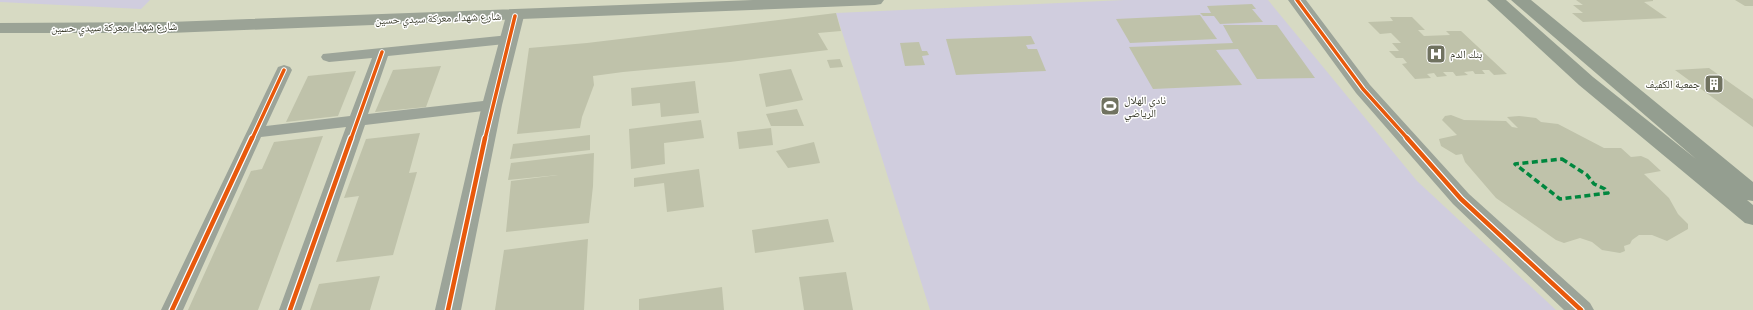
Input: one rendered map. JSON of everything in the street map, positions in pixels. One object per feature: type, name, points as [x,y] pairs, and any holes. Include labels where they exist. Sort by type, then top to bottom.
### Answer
[{"type":"main road","name":"شارع شهداء معركة سيدي حسين","points":[[0,28],[135,28],[515,16],[875,0]]},
{"type":"main road","points":[[1487,0],[1516,4],[1615,79],[1753,194]]},
{"type":"main road","points":[[1516,4],[1586,81],[1753,217]]},
{"type":"street","points":[[1297,0],[1363,89],[1461,199],[1581,310]]},
{"type":"street","points":[[448,310],[492,104],[515,16]]},
{"type":"street","points":[[329,57],[509,40]]},
{"type":"street","points":[[290,310],[382,52]]},
{"type":"street","points":[[172,310],[284,70]]},
{"type":"street","points":[[254,133],[492,104]]},
{"type":"shaded area","points":[[0,0],[150,0],[141,9],[0,2]]},
{"type":"shaded area","name":"نادي الهلال الرياضي","points":[[1124,0],[1268,0],[1417,181],[1556,310],[930,310],[836,13]]},
{"type":"building","points":[[1576,0],[1653,0],[1644,2],[1667,18],[1583,22],[1572,13],[1583,13],[1573,5],[1583,5]]},
{"type":"building","points":[[1735,0],[1753,0],[1753,6],[1745,6]]},
{"type":"building","points":[[1252,4],[1256,9],[1252,9],[1263,22],[1220,24],[1214,16],[1203,16],[1200,13],[1211,13],[1207,6]]},
{"type":"building","points":[[836,13],[841,31],[818,33],[828,50],[593,76],[594,85],[582,117],[580,128],[517,134],[529,48],[587,43]]},
{"type":"building","points":[[1200,15],[1217,39],[1130,43],[1116,19]]},
{"type":"building","points":[[1390,17],[1412,17],[1425,30],[1418,30],[1424,36],[1450,35],[1446,31],[1461,31],[1507,74],[1494,75],[1489,70],[1482,70],[1485,74],[1475,74],[1473,71],[1464,72],[1468,75],[1456,76],[1453,72],[1443,72],[1447,76],[1437,77],[1434,73],[1427,74],[1431,78],[1415,79],[1402,64],[1407,63],[1403,58],[1396,58],[1389,51],[1399,51],[1392,43],[1401,43],[1391,33],[1380,34],[1368,22],[1393,21]]},
{"type":"building","points":[[1223,25],[1277,25],[1315,78],[1257,79],[1238,49],[1216,50],[1242,85],[1153,89],[1129,47],[1233,43]]},
{"type":"building","points":[[1031,36],[1035,44],[1026,45],[1028,49],[1037,49],[1046,71],[956,75],[946,39]]},
{"type":"building","points":[[919,42],[922,51],[927,51],[929,55],[922,56],[925,65],[905,66],[900,43]]},
{"type":"building","points":[[840,59],[843,67],[830,68],[827,60]]},
{"type":"building","points":[[441,66],[426,107],[375,112],[393,70]]},
{"type":"building","name":"جمعية الكفيف","points":[[1709,68],[1753,99],[1753,127],[1675,70]]},
{"type":"building","points":[[791,69],[803,100],[766,107],[759,74]]},
{"type":"building","points":[[356,71],[338,116],[286,122],[308,76]]},
{"type":"building","points":[[695,81],[699,113],[661,117],[660,103],[632,106],[631,88]]},
{"type":"building","points":[[797,109],[804,126],[771,126],[766,114]]},
{"type":"building","points":[[1451,115],[1464,120],[1506,121],[1512,127],[1518,128],[1507,117],[1519,116],[1536,118],[1541,122],[1558,124],[1604,148],[1621,148],[1631,157],[1641,156],[1648,159],[1661,171],[1644,174],[1669,198],[1678,214],[1688,224],[1688,229],[1667,241],[1652,235],[1639,235],[1632,240],[1630,244],[1624,246],[1625,251],[1620,253],[1602,250],[1592,242],[1580,238],[1564,243],[1556,240],[1496,198],[1465,162],[1462,154],[1456,155],[1441,146],[1439,139],[1457,135],[1442,120],[1445,116]]},
{"type":"building","points":[[701,120],[704,138],[664,143],[665,164],[631,169],[629,129]]},
{"type":"building","points":[[771,128],[773,145],[739,149],[737,132]]},
{"type":"building","points":[[420,133],[409,173],[417,172],[393,255],[336,262],[359,196],[344,198],[366,139]]},
{"type":"building","points":[[590,135],[590,150],[510,159],[513,144]]},
{"type":"building","points":[[323,136],[258,310],[188,310],[251,171],[262,169],[274,142]]},
{"type":"building","points":[[814,142],[820,163],[788,168],[776,151]]},
{"type":"building","points":[[594,153],[593,186],[589,223],[506,232],[511,181],[558,175],[508,180],[511,163]]},
{"type":"building","points":[[699,169],[704,207],[667,212],[664,183],[634,187],[634,178]]},
{"type":"building","points":[[828,219],[834,242],[755,253],[752,230]]},
{"type":"building","points":[[588,239],[584,310],[495,310],[504,250]]},
{"type":"building","points":[[846,272],[853,310],[804,310],[799,277]]},
{"type":"building","points":[[380,276],[370,310],[310,310],[319,284]]},
{"type":"building","points":[[722,287],[724,310],[639,310],[639,299]]},
{"type":"marked path","points":[[1562,159],[1587,175],[1594,184],[1605,189],[1608,193],[1560,199],[1515,164],[1562,159]]},
{"type":"cycle path","points":[[1297,0],[1363,89],[1461,199],[1581,310]]},
{"type":"cycle path","points":[[448,310],[492,105],[515,16]]},
{"type":"cycle path","points":[[290,310],[382,52]]},
{"type":"cycle path","points":[[172,310],[284,70]]},
{"type":"place","name":"بنك الدم","points":[[1436,54]]},
{"type":"place","name":"جمعية الكفيف","points":[[1714,84]]},
{"type":"place","name":"نادي الهلال الرياضي","points":[[1110,106]]}]
